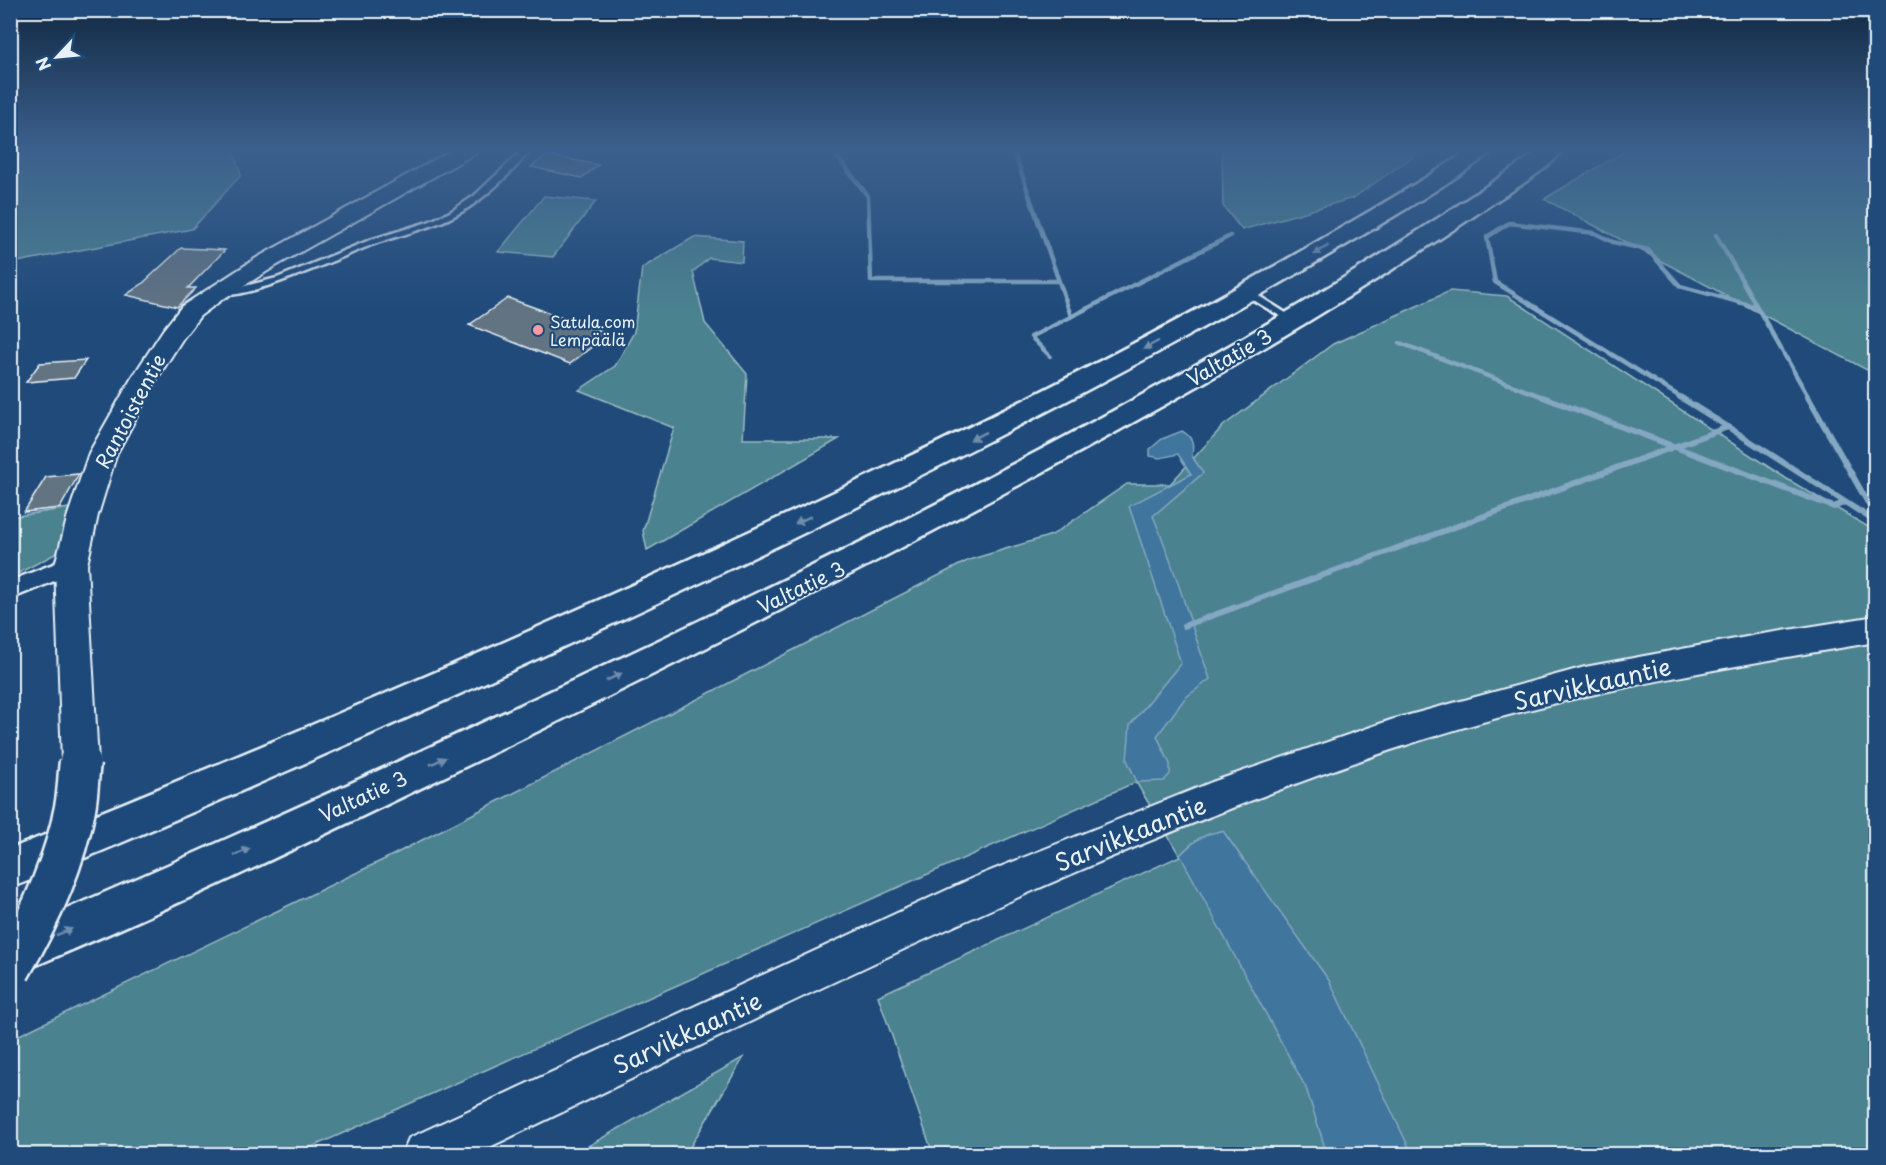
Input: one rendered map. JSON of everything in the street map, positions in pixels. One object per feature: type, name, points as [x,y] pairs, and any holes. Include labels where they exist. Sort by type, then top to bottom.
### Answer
[{"type":"highway","points":[[10,869],[146,814],[464,676],[783,530],[1057,396],[1248,293],[1395,203]]},
{"type":"highway","name":"Valtatie 3","points":[[10,955],[145,897],[466,748],[814,581],[1096,432],[1293,321],[1409,249],[1476,203]]},
{"type":"street","name":"Rantoistentie","points":[[10,969],[33,931],[58,872],[75,808],[80,762],[71,565],[83,515],[103,453],[144,379],[172,335],[191,311],[266,262],[371,203]]},
{"type":"street","points":[[10,591],[71,565]]},
{"type":"street","name":"Sarvikkaantie","points":[[425,1155],[989,890],[1223,795],[1391,735],[1585,681],[1757,648],[1875,629]]},
{"type":"lane","points":[[214,294],[236,291],[294,275],[393,235],[434,223],[469,203]]},
{"type":"lane","points":[[1248,293],[1293,321]]},
{"type":"green space","points":[[11,203],[215,203],[192,229],[11,263]]},
{"type":"green space","points":[[538,203],[594,203],[553,257],[498,252]]},
{"type":"green space","points":[[1223,203],[1334,203],[1242,230]]},
{"type":"green space","points":[[1552,203],[1875,203],[1875,384],[1869,371]]},
{"type":"green space","points":[[694,237],[743,241],[742,262],[709,258],[693,272],[705,323],[747,374],[743,439],[839,439],[647,550],[643,531],[674,428],[579,390],[615,366],[634,332],[642,268]]},
{"type":"green space","points":[[1450,291],[1507,296],[1787,479],[1875,531],[1875,1154],[933,1154],[878,996],[1180,856],[1136,782],[296,1154],[11,1154],[11,1039],[385,859],[969,560],[1052,535],[1127,484],[1170,484],[1223,426],[1333,344]]},
{"type":"green space","points":[[76,507],[59,552],[11,577],[11,517]]},
{"type":"green space","points":[[744,1057],[686,1154],[574,1154]]},
{"type":"water","points":[[1182,431],[1192,441],[1192,456],[1203,473],[1153,516],[1169,556],[1210,679],[1185,698],[1157,736],[1170,764],[1170,774],[1164,781],[1137,782],[1127,760],[1130,725],[1181,663],[1129,506],[1191,474],[1178,454],[1160,458],[1150,456],[1150,449],[1162,439]]},
{"type":"water","points":[[1223,831],[1330,982],[1412,1154],[1327,1154],[1306,1088],[1180,855],[1199,838]]},
{"type":"building","points":[[181,248],[225,250],[188,288],[196,288],[177,307],[126,295],[142,284]]},
{"type":"building","name":"Satula.com Lempäälä","points":[[508,298],[608,334],[570,364],[469,325]]},
{"type":"building","points":[[86,360],[74,378],[26,382],[40,363]]},
{"type":"building","points":[[79,474],[60,508],[24,512],[46,477]]},
{"type":"waterway","points":[[868,203],[871,281],[1059,281]]},
{"type":"waterway","points":[[1032,203],[1059,281]]},
{"type":"waterway","points":[[1682,398],[1495,282],[1487,237],[1509,223],[1595,233],[1613,242],[1648,250],[1680,286],[1757,307]]},
{"type":"waterway","points":[[1716,235],[1809,398]]},
{"type":"waterway","points":[[1050,356],[1031,337],[1230,236]]},
{"type":"waterway","points":[[1059,281],[1071,316]]},
{"type":"waterway","points":[[1400,343],[1546,398]]},
{"type":"waterway","points":[[1543,397],[1674,447]]},
{"type":"waterway","points":[[1680,397],[1728,427]]},
{"type":"waterway","points":[[1808,397],[1876,517]]},
{"type":"waterway","points":[[1674,447],[1728,427]]},
{"type":"waterway","points":[[1728,427],[1845,502]]},
{"type":"waterway","points":[[1184,626],[1674,447]]},
{"type":"waterway","points":[[1674,447],[1834,507],[1845,502]]},
{"type":"waterway","points":[[1845,502],[1876,522]]},
{"type":"place","name":"Satula.com Lempäälä","points":[[538,330]]}]
